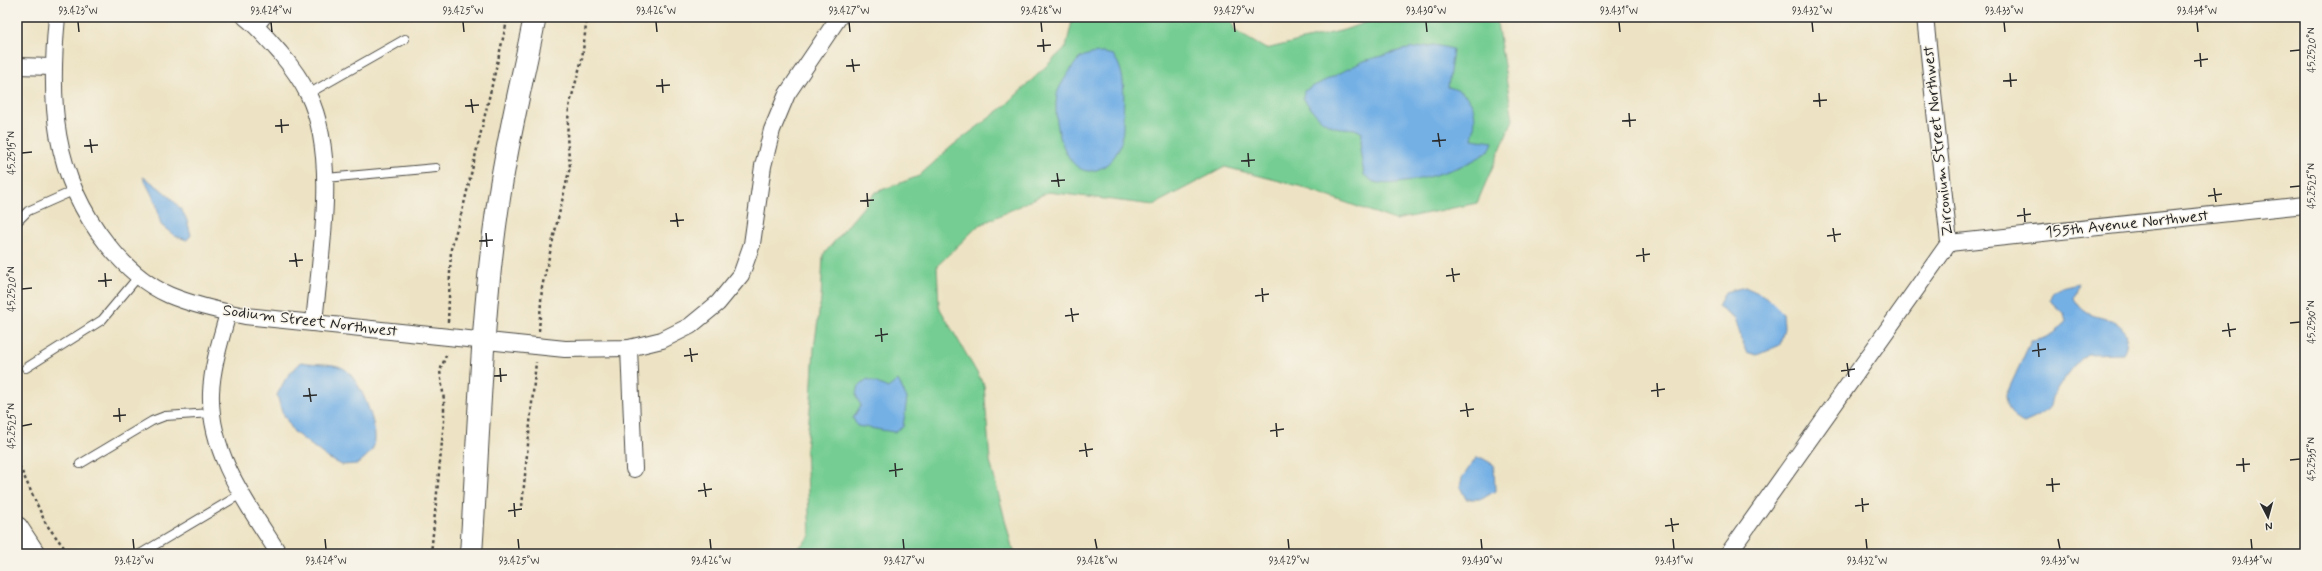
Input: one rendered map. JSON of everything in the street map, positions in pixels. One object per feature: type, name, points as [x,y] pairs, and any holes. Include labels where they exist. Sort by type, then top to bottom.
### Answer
[{"type":"street","name":"Sodium Street Northwest","points":[[57,17],[52,66],[56,126],[62,159],[73,191],[92,225],[113,252],[138,277],[168,294],[228,313],[269,320],[314,323],[485,341]]},
{"type":"street","points":[[244,17],[264,22],[308,94],[323,148],[326,178],[314,323]]},
{"type":"street","points":[[471,554],[485,341],[499,198],[535,17]]},
{"type":"street","points":[[485,341],[565,349],[629,348],[662,340],[690,326],[718,303],[741,275],[752,244],[763,166],[772,130],[787,94],[839,17]]},
{"type":"street","name":"Zirconium Street Northwest","points":[[1728,554],[1949,244],[1925,17]]},
{"type":"street","points":[[17,66],[52,66]]},
{"type":"street","name":"155th Avenue Northwest","points":[[1949,244],[2305,205]]},
{"type":"street","points":[[228,313],[213,370],[212,413],[223,458],[241,494],[279,554]]},
{"type":"street","points":[[629,348],[634,469]]},
{"type":"street","points":[[17,528],[34,554]]},
{"type":"lane","points":[[308,94],[405,39]]},
{"type":"lane","points":[[326,178],[436,168]]},
{"type":"lane","points":[[17,222],[28,210],[73,191]]},
{"type":"lane","points":[[26,368],[102,320],[138,277]]},
{"type":"lane","points":[[80,464],[152,421],[165,416],[212,413]]},
{"type":"lane","points":[[140,554],[241,494]]},
{"type":"path","points":[[431,554],[444,421],[444,400],[440,371],[447,355],[451,249],[464,204],[508,17]]},
{"type":"path","points":[[522,506],[542,287],[570,167],[567,137],[569,107],[582,59],[586,17]]},
{"type":"path","points":[[17,461],[46,524],[69,554]]},
{"type":"green space","points":[[1073,17],[1230,17],[1235,31],[1266,49],[1344,30],[1381,17],[1496,17],[1513,120],[1477,203],[1395,220],[1299,186],[1225,167],[1153,205],[1048,192],[978,226],[937,266],[939,307],[984,385],[990,461],[1012,547],[1016,554],[793,554],[810,536],[806,449],[814,348],[821,299],[823,255],[876,192],[919,176],[952,146],[1005,106],[1066,47]]},
{"type":"water","points":[[1434,45],[1453,49],[1448,87],[1457,90],[1464,95],[1473,106],[1475,121],[1472,139],[1493,142],[1491,147],[1480,157],[1451,170],[1434,175],[1399,183],[1385,184],[1373,181],[1364,175],[1360,150],[1362,133],[1354,129],[1334,127],[1319,118],[1303,98],[1304,91],[1364,61],[1402,50]]},
{"type":"water","points":[[1104,53],[1113,55],[1118,63],[1123,79],[1123,131],[1121,142],[1114,157],[1106,165],[1092,171],[1080,169],[1071,160],[1064,148],[1056,117],[1056,103],[1059,88],[1078,60],[1087,55]]},
{"type":"water","points":[[143,177],[166,194],[181,210],[187,220],[191,235],[187,240],[175,236],[161,225],[156,203]]},
{"type":"water","points":[[2079,283],[2074,298],[2077,304],[2089,314],[2118,324],[2125,332],[2125,349],[2123,353],[2087,354],[2072,369],[2064,380],[2052,397],[2048,409],[2024,423],[2011,412],[2007,403],[2006,395],[2031,341],[2051,335],[2066,321],[2064,313],[2050,300],[2052,292],[2062,287]]},
{"type":"water","points":[[1745,287],[1767,297],[1783,313],[1784,328],[1780,345],[1757,355],[1746,352],[1735,319],[1718,307],[1725,292]]},
{"type":"water","points":[[301,362],[338,366],[349,373],[355,381],[367,404],[374,427],[375,437],[372,450],[358,464],[342,465],[328,458],[294,432],[282,412],[277,395],[286,378]]},
{"type":"water","points":[[868,379],[888,388],[898,380],[907,398],[903,427],[894,432],[857,426],[853,418],[861,405],[858,401],[856,393],[861,384]]},
{"type":"water","points":[[1476,458],[1482,458],[1494,465],[1495,491],[1482,499],[1466,499],[1460,487],[1462,478]]}]
